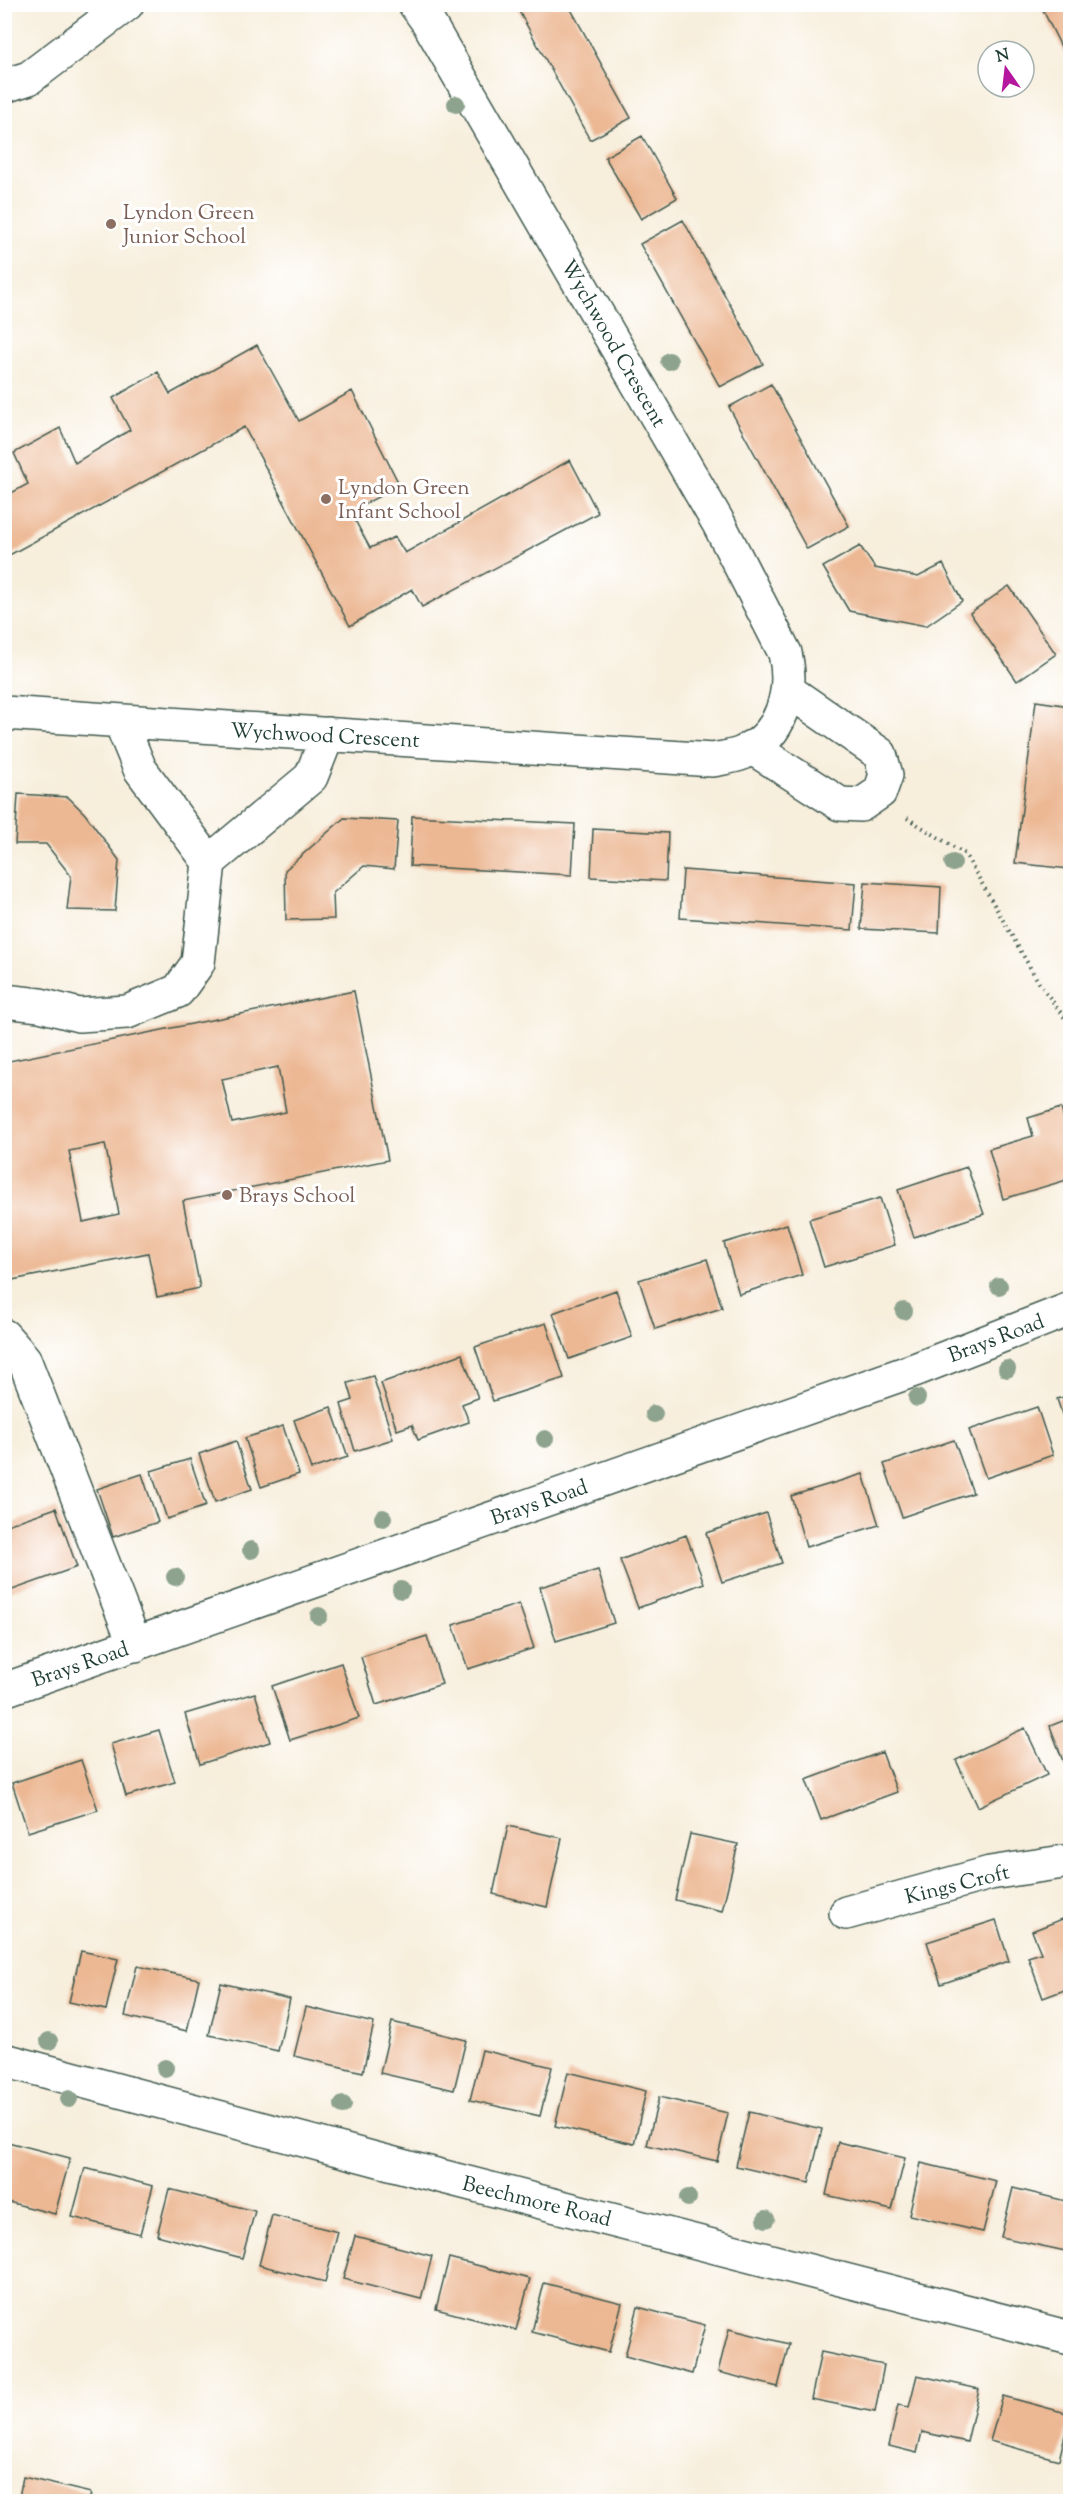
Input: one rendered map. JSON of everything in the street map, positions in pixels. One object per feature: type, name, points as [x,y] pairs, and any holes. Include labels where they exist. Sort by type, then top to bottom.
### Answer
[{"type":"street","points":[[4,86],[29,78],[127,4]]},
{"type":"street","name":"Wychwood Crescent","points":[[4,713],[121,723],[328,734],[713,760],[741,754],[766,736],[775,724],[789,691],[789,673],[785,653],[719,524],[415,4]]},
{"type":"street","points":[[751,747],[840,804],[855,806],[874,798],[880,792],[886,775],[880,754],[789,691]]},
{"type":"street","points":[[4,1001],[40,1005],[79,1015],[127,1012],[178,991],[198,963],[209,862],[140,769],[121,723]]},
{"type":"street","points":[[209,862],[311,777],[328,734]]},
{"type":"street","name":"Brays Road","points":[[4,1690],[917,1369],[1071,1309]]},
{"type":"street","points":[[4,1336],[24,1359],[135,1644]]},
{"type":"street","name":"Kings Croft","points":[[846,1913],[990,1873],[1071,1861]]},
{"type":"street","name":"Beechmore Road","points":[[4,2060],[397,2165],[1071,2338]]},
{"type":"path","points":[[874,798],[965,854],[1039,983],[1071,1025]]},
{"type":"building","points":[[515,4],[568,4],[631,118],[590,140]]},
{"type":"building","points":[[1040,4],[1070,4],[1070,65]]},
{"type":"building","points":[[642,136],[677,198],[641,219],[605,157]]},
{"type":"building","points":[[683,220],[763,364],[720,387],[640,244]]},
{"type":"building","points":[[257,345],[299,421],[352,391],[400,486],[350,511],[370,548],[395,537],[405,553],[570,460],[598,513],[422,607],[412,589],[350,626],[244,427],[4,558],[4,497],[28,484],[14,453],[60,428],[75,463],[130,430],[113,398],[158,372],[170,394]]},
{"type":"building","points":[[771,384],[849,526],[807,549],[729,407]]},
{"type":"building","points":[[860,546],[875,568],[918,577],[943,564],[962,601],[926,626],[849,611],[823,567]]},
{"type":"building","points":[[1009,586],[1056,654],[1017,681],[970,613]]},
{"type":"building","points":[[1036,701],[1070,706],[1069,869],[1015,863]]},
{"type":"building","points":[[18,794],[68,797],[85,814],[119,860],[115,911],[67,910],[71,876],[46,844],[15,844]]},
{"type":"building","points":[[412,816],[575,824],[572,875],[410,866]]},
{"type":"building","points":[[344,818],[398,821],[394,869],[364,866],[333,893],[334,919],[286,920],[285,870]]},
{"type":"building","points":[[593,829],[668,833],[666,881],[591,877]]},
{"type":"building","points":[[683,870],[856,883],[852,930],[680,918]]},
{"type":"building","points":[[865,882],[941,887],[939,933],[861,929]]},
{"type":"building","points":[[354,991],[388,1160],[183,1201],[200,1288],[157,1297],[148,1253],[12,1280],[4,1245],[4,1062]],"holes":[[[278,1067],[286,1112],[232,1123],[222,1079]],[[105,1144],[119,1214],[83,1222],[69,1151]]]},
{"type":"building","points":[[1061,1108],[1070,1141],[1070,1179],[1003,1199],[989,1149],[1033,1136],[1028,1118]]},
{"type":"building","points":[[967,1167],[984,1214],[914,1237],[898,1190]]},
{"type":"building","points":[[880,1198],[895,1245],[824,1267],[809,1219]]},
{"type":"building","points":[[787,1224],[802,1275],[739,1294],[724,1243]]},
{"type":"building","points":[[707,1259],[722,1308],[655,1329],[639,1280]]},
{"type":"building","points":[[616,1290],[632,1337],[569,1359],[553,1313]]},
{"type":"building","points":[[546,1323],[564,1378],[493,1401],[475,1347]]},
{"type":"building","points":[[462,1354],[478,1398],[462,1404],[469,1422],[418,1440],[412,1425],[397,1430],[381,1383]]},
{"type":"building","points":[[373,1376],[393,1439],[355,1451],[341,1404],[353,1400],[348,1383]]},
{"type":"building","points":[[1070,1395],[1070,1438],[1057,1399]]},
{"type":"building","points":[[331,1407],[348,1457],[311,1469],[294,1420]]},
{"type":"building","points":[[1037,1407],[1053,1455],[986,1478],[969,1430]]},
{"type":"building","points":[[283,1426],[299,1474],[261,1487],[245,1438]]},
{"type":"building","points":[[954,1440],[973,1493],[902,1517],[884,1464]]},
{"type":"building","points":[[236,1441],[252,1489],[215,1502],[199,1454]]},
{"type":"building","points":[[190,1459],[206,1506],[167,1519],[151,1471]]},
{"type":"building","points":[[142,1474],[158,1522],[113,1537],[97,1489]]},
{"type":"building","points":[[863,1474],[879,1525],[806,1547],[791,1496]]},
{"type":"building","points":[[56,1508],[77,1567],[4,1593],[4,1526]]},
{"type":"building","points":[[766,1513],[782,1563],[722,1582],[706,1533]]},
{"type":"building","points":[[686,1535],[704,1583],[638,1608],[620,1560]]},
{"type":"building","points":[[598,1570],[614,1623],[556,1641],[540,1587]]},
{"type":"building","points":[[519,1604],[534,1648],[468,1669],[453,1625]]},
{"type":"building","points":[[427,1636],[442,1684],[376,1705],[361,1657]]},
{"type":"building","points":[[341,1663],[359,1718],[290,1740],[272,1686]]},
{"type":"building","points":[[255,1693],[270,1742],[200,1764],[185,1714]]},
{"type":"building","points":[[1070,1718],[1070,1771],[1067,1772],[1050,1726]]},
{"type":"building","points":[[1025,1728],[1047,1775],[978,1807],[956,1760]]},
{"type":"building","points":[[159,1730],[175,1782],[126,1796],[111,1744]]},
{"type":"building","points":[[882,1752],[897,1792],[821,1820],[806,1780]]},
{"type":"building","points":[[81,1760],[98,1810],[28,1832],[12,1783]]},
{"type":"building","points":[[508,1826],[562,1838],[547,1907],[493,1894]]},
{"type":"building","points":[[690,1834],[738,1844],[722,1911],[675,1900]]},
{"type":"building","points":[[1070,1916],[1070,1988],[1043,1998],[1028,1957],[1041,1953],[1032,1931]]},
{"type":"building","points":[[996,1920],[1009,1961],[941,1984],[927,1942]]},
{"type":"building","points":[[81,1951],[118,1959],[106,2010],[69,2002]]},
{"type":"building","points":[[137,1966],[199,1979],[187,2031],[125,2016]]},
{"type":"building","points":[[221,1983],[290,1999],[278,2051],[209,2035]]},
{"type":"building","points":[[306,2007],[374,2023],[363,2072],[294,2056]]},
{"type":"building","points":[[392,2022],[466,2040],[454,2090],[380,2073]]},
{"type":"building","points":[[482,2050],[552,2067],[540,2116],[470,2100]]},
{"type":"building","points":[[568,2072],[646,2091],[634,2144],[555,2126]]},
{"type":"building","points":[[659,2097],[728,2113],[717,2161],[647,2145]]},
{"type":"building","points":[[749,2112],[822,2129],[809,2183],[736,2166]]},
{"type":"building","points":[[4,2141],[70,2158],[55,2214],[4,2201]]},
{"type":"building","points":[[838,2142],[905,2158],[892,2210],[826,2195]]},
{"type":"building","points":[[921,2163],[996,2181],[983,2232],[909,2215]]},
{"type":"building","points":[[85,2168],[153,2186],[140,2234],[72,2217]]},
{"type":"building","points":[[1013,2188],[1070,2202],[1070,2252],[1001,2237]]},
{"type":"building","points":[[169,2189],[255,2211],[242,2258],[157,2235]]},
{"type":"building","points":[[272,2215],[338,2232],[325,2282],[259,2265]]},
{"type":"building","points":[[355,2236],[432,2256],[421,2299],[343,2279]]},
{"type":"building","points":[[449,2258],[530,2279],[516,2330],[436,2309]]},
{"type":"building","points":[[544,2283],[622,2303],[609,2352],[532,2332]]},
{"type":"building","points":[[638,2307],[705,2325],[692,2374],[625,2356]]},
{"type":"building","points":[[729,2329],[789,2344],[778,2387],[718,2372]]},
{"type":"building","points":[[821,2352],[884,2365],[875,2412],[811,2399]]},
{"type":"building","points":[[917,2375],[979,2389],[967,2442],[922,2432],[917,2453],[889,2446],[898,2405],[909,2407]]},
{"type":"building","points":[[1003,2396],[1070,2414],[1059,2460],[990,2441]]},
{"type":"building","points":[[23,2477],[91,2493],[89,2502],[18,2502]]},
{"type":"place","name":"Lyndon Green Junior School","points":[[111,224]]},
{"type":"place","name":"Lyndon Green Infant School","points":[[326,499]]},
{"type":"place","name":"Brays School","points":[[227,1195]]}]
